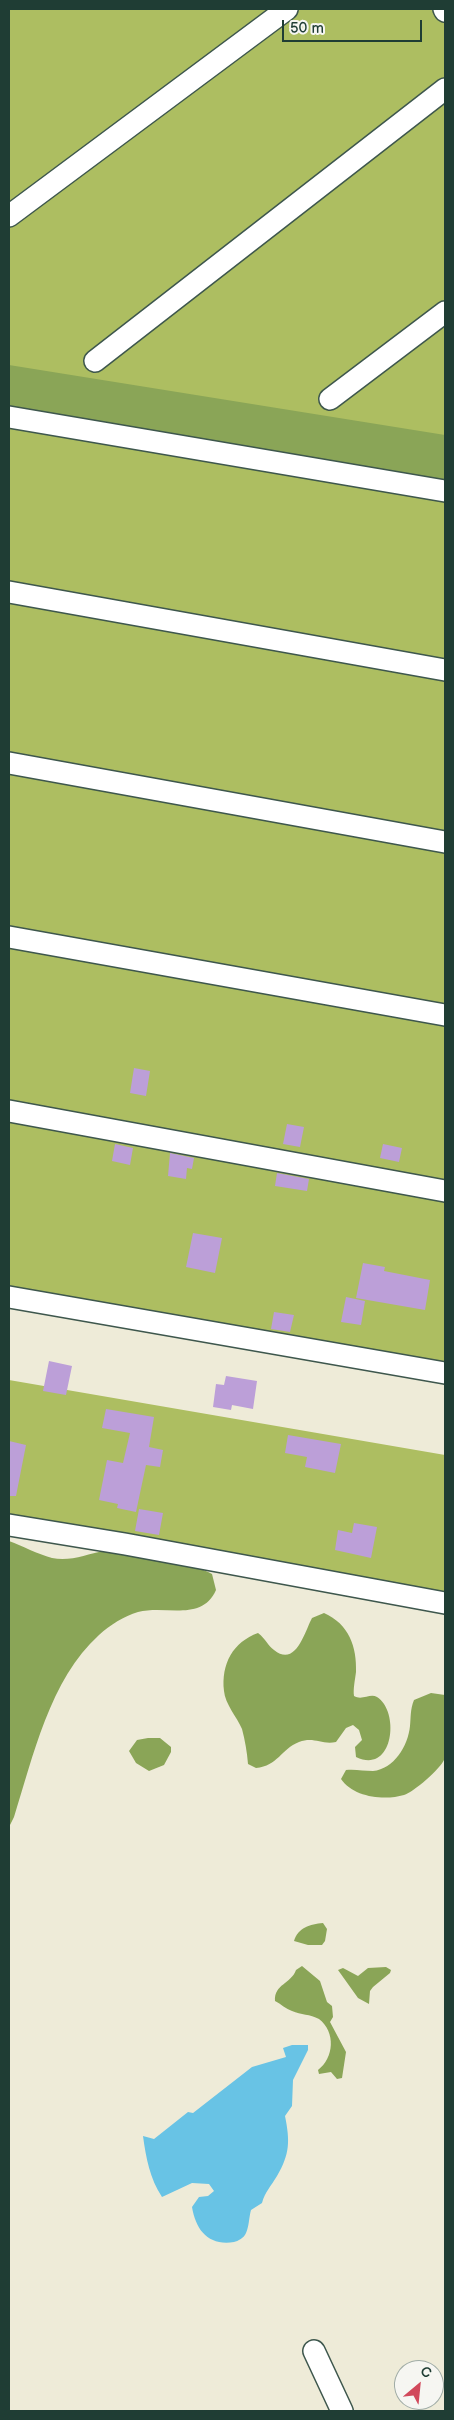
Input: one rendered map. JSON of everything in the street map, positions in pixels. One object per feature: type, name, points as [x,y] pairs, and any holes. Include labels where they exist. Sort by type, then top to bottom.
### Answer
[{"type":"street","points":[[9,216],[287,9]]},
{"type":"street","points":[[95,361],[445,89]]},
{"type":"street","points":[[330,399],[445,312]]},
{"type":"street","points":[[9,417],[445,491]]},
{"type":"street","points":[[9,592],[445,670]]},
{"type":"street","points":[[9,763],[445,842]]},
{"type":"street","points":[[9,937],[445,1015]]},
{"type":"street","points":[[9,1111],[445,1191]]},
{"type":"street","points":[[9,1297],[445,1373]]},
{"type":"street","points":[[9,1525],[445,1603]]},
{"type":"street","points":[[314,2352],[342,2411]]},
{"type":"green space","points":[[9,9],[445,9],[445,1364],[9,1287]]},
{"type":"green space","points":[[9,365],[445,435],[445,487],[9,410]]},
{"type":"green space","points":[[9,1380],[445,1455],[445,1593],[9,1516]]},
{"type":"green space","points":[[9,1541],[59,1559],[104,1551],[128,1552],[159,1557],[190,1565],[212,1574],[216,1590],[210,1600],[202,1606],[193,1609],[149,1610],[138,1612],[117,1621],[103,1631],[82,1653],[68,1674],[45,1720],[14,1817],[9,1827]]},
{"type":"green space","points":[[324,1613],[340,1623],[353,1645],[356,1663],[354,1696],[360,1698],[377,1697],[384,1704],[389,1715],[389,1739],[385,1750],[379,1757],[369,1760],[356,1757],[355,1747],[362,1740],[359,1730],[353,1725],[346,1728],[336,1742],[304,1740],[293,1745],[275,1761],[256,1768],[248,1764],[242,1729],[225,1696],[224,1681],[227,1663],[235,1648],[249,1637],[258,1633],[274,1650],[282,1654],[294,1651],[303,1639],[312,1618]]},
{"type":"green space","points":[[431,1693],[445,1695],[446,1739],[445,1755],[442,1764],[414,1790],[396,1797],[387,1798],[361,1794],[346,1785],[341,1779],[346,1770],[373,1771],[381,1769],[399,1755],[409,1734],[411,1710],[414,1700]]},
{"type":"green space","points":[[160,1738],[171,1747],[171,1752],[164,1765],[149,1771],[136,1763],[129,1751],[137,1740]]},
{"type":"green space","points":[[323,1923],[327,1929],[325,1941],[322,1945],[308,1945],[294,1941],[298,1933],[305,1928]]},
{"type":"green space","points":[[302,1966],[320,1981],[327,2002],[332,2006],[333,2017],[330,2022],[346,2052],[342,2078],[337,2079],[331,2072],[319,2074],[318,2070],[327,2059],[331,2045],[328,2031],[324,2024],[316,2017],[295,2012],[275,2001],[275,1995],[280,1987]]},
{"type":"green space","points":[[386,1967],[391,1970],[390,1973],[370,1991],[369,2004],[358,1998],[338,1970],[343,1968],[358,1976],[368,1968]]},
{"type":"water","points":[[292,2045],[308,2045],[308,2050],[293,2080],[292,2106],[285,2116],[288,2133],[287,2154],[262,2203],[251,2210],[248,2228],[244,2236],[234,2242],[217,2242],[200,2230],[192,2207],[199,2197],[208,2196],[214,2191],[209,2184],[192,2183],[162,2197],[154,2183],[149,2168],[143,2136],[154,2139],[188,2112],[193,2113],[252,2067],[286,2057],[283,2048]]},
{"type":"building","points":[[134,1068],[150,1071],[146,1096],[130,1093]]},
{"type":"building","points":[[287,1124],[304,1127],[300,1147],[283,1144]]},
{"type":"building","points":[[115,1144],[133,1148],[130,1165],[112,1161]]},
{"type":"building","points":[[383,1144],[402,1148],[399,1162],[380,1158]]},
{"type":"building","points":[[170,1153],[194,1158],[192,1169],[187,1168],[186,1179],[168,1176]]},
{"type":"building","points":[[277,1173],[309,1179],[307,1191],[275,1186]]},
{"type":"building","points":[[193,1233],[222,1238],[215,1273],[186,1267]]},
{"type":"building","points":[[363,1263],[385,1267],[384,1271],[430,1280],[425,1310],[356,1298]]},
{"type":"building","points":[[346,1297],[365,1301],[361,1325],[341,1322]]},
{"type":"building","points":[[274,1312],[294,1315],[290,1332],[271,1329]]},
{"type":"building","points":[[49,1361],[72,1366],[66,1395],[43,1391]]},
{"type":"building","points":[[226,1376],[257,1381],[253,1409],[232,1405],[231,1410],[213,1407],[216,1384],[224,1385]]},
{"type":"building","points":[[106,1409],[154,1417],[149,1447],[163,1450],[160,1467],[146,1465],[136,1512],[117,1508],[118,1504],[99,1500],[107,1460],[123,1463],[130,1433],[102,1428]]},
{"type":"building","points":[[288,1435],[341,1444],[335,1473],[305,1467],[307,1457],[285,1453]]},
{"type":"building","points":[[9,1441],[26,1445],[16,1496],[9,1496]]},
{"type":"building","points":[[139,1509],[163,1513],[159,1535],[135,1531]]},
{"type":"building","points":[[354,1523],[377,1527],[371,1558],[335,1550],[338,1530],[352,1533]]}]
